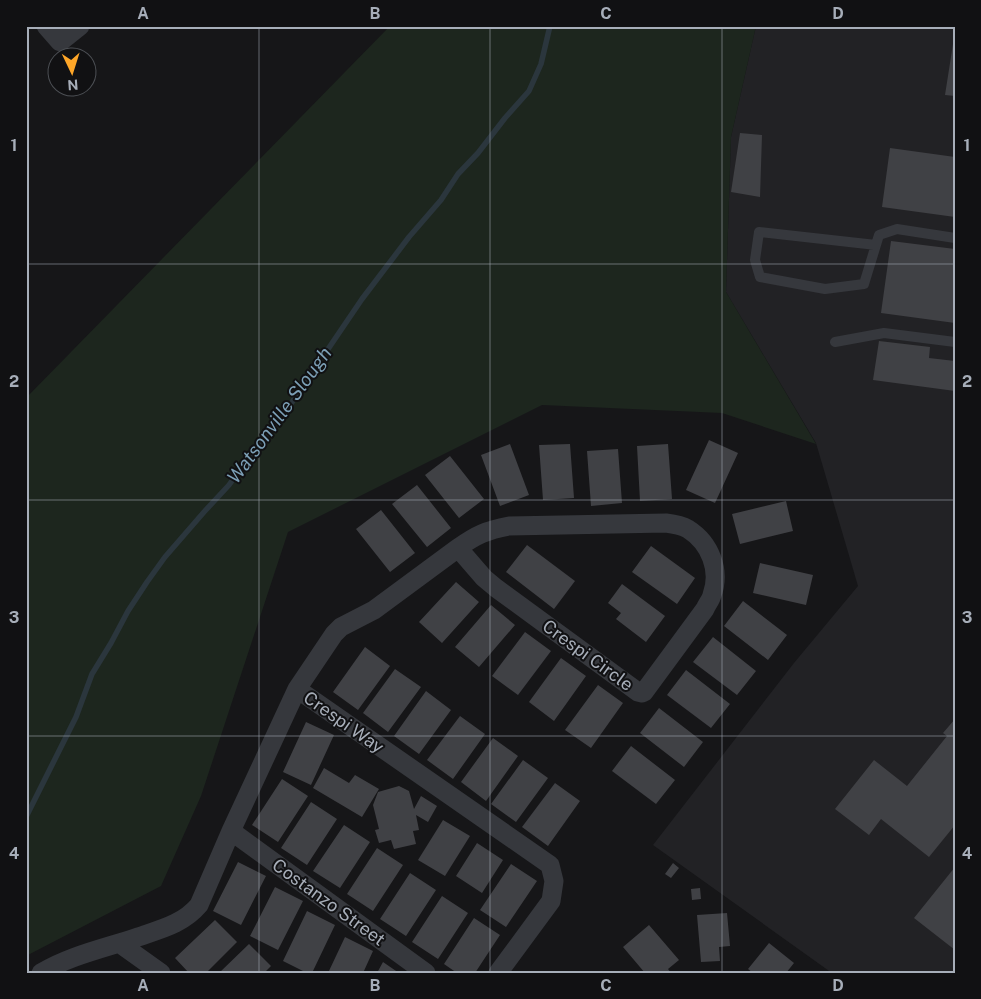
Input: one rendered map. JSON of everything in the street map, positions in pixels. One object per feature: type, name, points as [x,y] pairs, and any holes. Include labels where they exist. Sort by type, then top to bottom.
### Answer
[{"type":"street","points":[[46,26],[60,42],[80,26]]},
{"type":"street","name":"Crespi Circle","points":[[297,689],[337,630],[374,610],[458,548],[472,538],[494,529],[509,526],[666,523],[678,525],[688,529],[705,544],[714,564],[714,585],[712,596],[705,609],[642,694],[496,588],[484,578],[458,548]]},
{"type":"street","name":"Crespi Way","points":[[41,973],[71,958],[170,925],[188,917],[194,911],[199,905],[297,689],[550,865],[554,881],[551,901],[498,973]]},
{"type":"street","name":"Costanzo Street","points":[[231,831],[426,973]]},
{"type":"street","points":[[119,943],[161,973]]},
{"type":"lane","points":[[876,245],[759,232],[755,260],[760,277],[825,289],[864,284],[876,245],[879,235],[897,229],[955,238]]},
{"type":"lane","points":[[835,342],[884,333],[955,342]]},
{"type":"shaded area","points":[[390,26],[756,26],[731,137],[726,292],[816,444],[722,413],[542,405],[288,532],[201,796],[161,886],[26,956],[26,398]]},
{"type":"shaded area","points":[[756,26],[955,26],[955,973],[832,973],[653,845],[794,663],[858,586],[816,443],[726,292],[731,137]]},
{"type":"building","points":[[953,44],[955,45],[955,96],[945,95]]},
{"type":"building","points":[[740,133],[762,135],[760,197],[731,192]]},
{"type":"building","points":[[890,148],[955,157],[955,217],[882,207]]},
{"type":"building","points":[[891,241],[955,249],[955,323],[881,313]]},
{"type":"building","points":[[879,341],[930,347],[929,358],[955,361],[955,391],[873,380]]},
{"type":"building","points":[[709,440],[738,453],[715,503],[686,490]]},
{"type":"building","points":[[510,444],[529,495],[500,506],[481,455]]},
{"type":"building","points":[[570,444],[574,498],[543,500],[539,445]]},
{"type":"building","points":[[668,444],[672,499],[640,501],[637,446]]},
{"type":"building","points":[[618,449],[622,503],[591,506],[587,451]]},
{"type":"building","points":[[450,456],[484,499],[459,518],[425,475]]},
{"type":"building","points":[[417,485],[451,528],[427,547],[392,504]]},
{"type":"building","points":[[786,501],[793,531],[740,544],[732,514]]},
{"type":"building","points":[[381,510],[415,553],[390,572],[356,529]]},
{"type":"building","points":[[527,545],[575,581],[554,609],[506,572]]},
{"type":"building","points":[[651,546],[695,578],[677,604],[632,572]]},
{"type":"building","points":[[760,563],[813,575],[806,605],[753,593]]},
{"type":"building","points":[[456,582],[479,602],[442,643],[419,622]]},
{"type":"building","points":[[622,584],[665,616],[646,642],[616,619],[621,613],[608,603]]},
{"type":"building","points":[[743,601],[787,635],[768,660],[724,626]]},
{"type":"building","points":[[491,605],[515,625],[479,667],[455,647]]},
{"type":"building","points":[[525,632],[551,651],[518,695],[492,676]]},
{"type":"building","points":[[713,637],[756,671],[737,695],[693,662]]},
{"type":"building","points":[[365,647],[390,666],[358,710],[333,692]]},
{"type":"building","points":[[561,658],[586,676],[554,721],[529,702]]},
{"type":"building","points":[[395,669],[421,687],[388,732],[363,713]]},
{"type":"building","points":[[686,670],[730,704],[711,728],[667,695]]},
{"type":"building","points":[[598,685],[623,703],[591,748],[565,730]]},
{"type":"building","points":[[426,691],[451,710],[419,754],[394,736]]},
{"type":"building","points":[[659,708],[703,742],[684,767],[640,733]]},
{"type":"building","points":[[460,716],[485,734],[453,779],[427,760]]},
{"type":"building","points":[[955,719],[955,825],[929,857],[881,819],[869,835],[835,809],[874,760],[907,786],[947,736],[943,733]]},
{"type":"building","points":[[306,722],[334,735],[311,785],[283,772]]},
{"type":"building","points":[[493,738],[518,756],[486,801],[461,782]]},
{"type":"building","points":[[631,746],[675,780],[656,804],[612,771]]},
{"type":"building","points":[[523,760],[548,778],[516,822],[491,804]]},
{"type":"building","points":[[324,768],[349,783],[355,775],[379,789],[362,817],[313,788]]},
{"type":"building","points":[[282,779],[308,796],[278,842],[252,825]]},
{"type":"building","points":[[555,783],[580,801],[548,846],[522,827]]},
{"type":"building","points":[[399,786],[409,791],[414,809],[421,796],[437,806],[428,822],[416,815],[419,830],[413,831],[416,844],[394,849],[391,840],[379,843],[375,830],[379,829],[373,805],[378,792]]},
{"type":"building","points":[[311,802],[337,819],[307,865],[281,848]]},
{"type":"building","points":[[443,820],[470,836],[445,876],[418,860]]},
{"type":"building","points":[[344,825],[370,842],[340,888],[313,871]]},
{"type":"building","points":[[477,843],[503,860],[482,893],[456,876]]},
{"type":"building","points":[[377,848],[403,865],[373,911],[347,894]]},
{"type":"building","points":[[238,862],[266,876],[241,925],[213,911]]},
{"type":"building","points":[[673,863],[679,868],[671,878],[665,874]]},
{"type":"building","points":[[511,864],[537,881],[506,927],[480,910]]},
{"type":"building","points":[[955,867],[955,950],[914,918]]},
{"type":"building","points":[[410,873],[436,890],[406,936],[380,919]]},
{"type":"building","points":[[275,887],[303,901],[278,950],[250,936]]},
{"type":"building","points":[[700,888],[701,899],[692,900],[691,889]]},
{"type":"building","points":[[442,896],[468,913],[438,959],[412,942]]},
{"type":"building","points":[[307,911],[335,925],[312,973],[307,973],[283,961]]},
{"type":"building","points":[[727,913],[730,946],[719,947],[720,961],[701,962],[697,915]]},
{"type":"building","points":[[474,918],[500,935],[475,973],[457,973],[444,964]]},
{"type":"building","points":[[215,920],[237,942],[206,973],[189,973],[175,958]]},
{"type":"building","points":[[649,925],[679,960],[668,969],[671,973],[645,973],[623,947]]},
{"type":"building","points":[[345,937],[373,951],[363,973],[328,973]]},
{"type":"building","points":[[769,943],[794,963],[786,973],[753,973],[748,969]]},
{"type":"building","points":[[249,944],[271,966],[264,973],[219,973]]},
{"type":"building","points":[[383,962],[399,973],[377,973]]},
{"type":"waterway","name":"Watsonville Slough","points":[[26,817],[76,717],[92,674],[147,582],[165,557],[229,485],[259,443],[284,414],[362,299],[409,237],[441,200],[458,174],[478,153],[529,91],[541,64],[550,26]]}]
